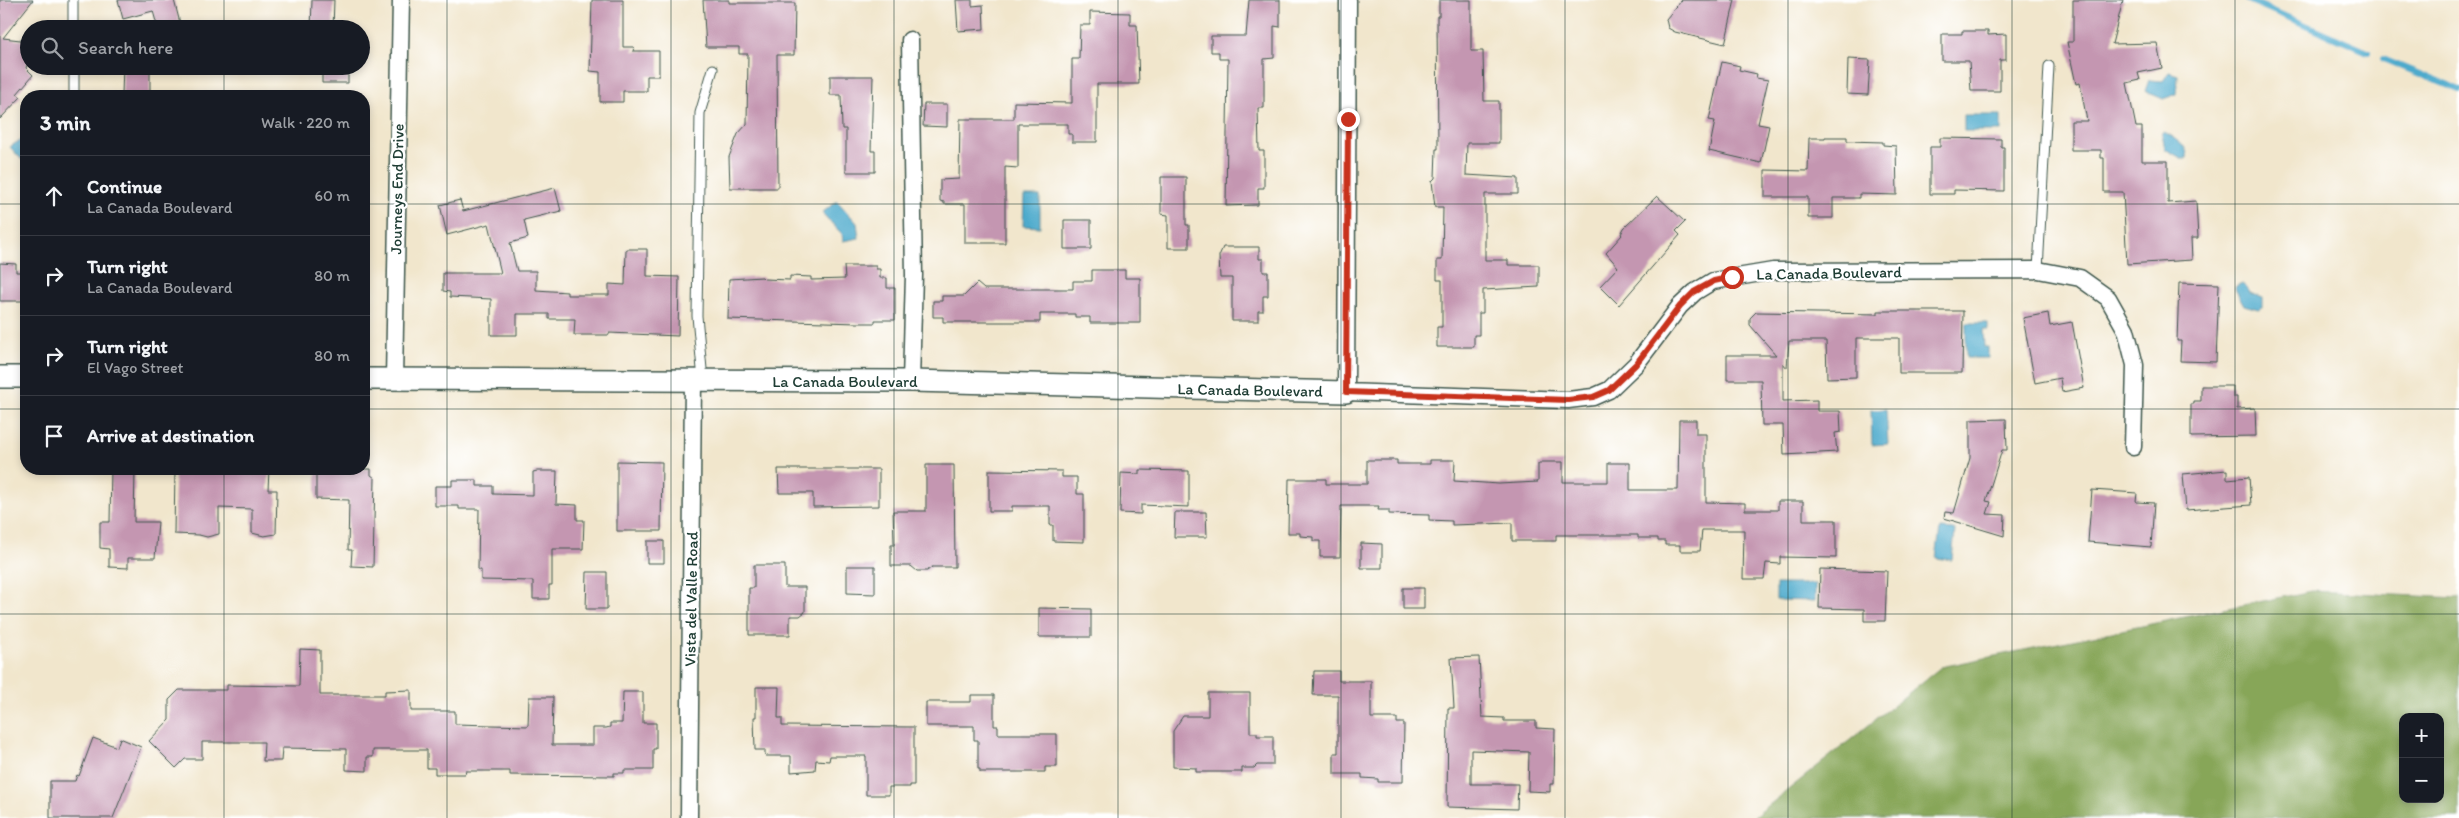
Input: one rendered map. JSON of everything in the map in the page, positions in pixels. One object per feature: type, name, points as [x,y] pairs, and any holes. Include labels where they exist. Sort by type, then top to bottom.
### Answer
[{"type":"street","name":"Journeys End Drive","points":[[394,379],[401,0]]},
{"type":"street","points":[[1346,392],[1348,0]]},
{"type":"street","points":[[910,40],[914,257],[911,381]]},
{"type":"street","name":"La Canada Boulevard","points":[[370,379],[911,381],[1346,392],[1568,400],[1593,397],[1609,390],[1636,364],[1680,306],[1694,292],[1714,281],[1773,271],[2038,270],[2080,278],[2108,298],[2126,330],[2135,365],[2133,447]]},
{"type":"street","points":[[0,377],[20,378]]},
{"type":"street","name":"Vista del Valle Road","points":[[689,818],[698,380]]},
{"type":"lane","points":[[73,0],[73,20]]},
{"type":"lane","points":[[2038,270],[2049,66]]},
{"type":"lane","points":[[698,380],[700,113],[712,69]]},
{"type":"lane","points":[[74,75],[74,90]]},
{"type":"green space","points":[[2312,591],[2459,598],[2459,818],[1753,818],[1941,667]]},
{"type":"water","points":[[2169,72],[2178,75],[2177,94],[2163,99],[2145,91],[2149,80],[2163,81]]},
{"type":"water","points":[[1964,115],[2001,115],[2001,131],[1964,131]]},
{"type":"water","points":[[2164,132],[2183,146],[2186,150],[2187,158],[2181,158],[2165,149],[2162,133]]},
{"type":"water","points":[[20,140],[20,158],[10,147]]},
{"type":"water","points":[[1024,196],[1040,196],[1040,227],[1023,226]]},
{"type":"water","points":[[837,201],[857,223],[859,238],[843,241],[842,234],[822,213]]},
{"type":"water","points":[[2242,283],[2247,287],[2249,293],[2263,298],[2263,307],[2258,309],[2244,305],[2235,289],[2236,286]]},
{"type":"water","points":[[1966,323],[1988,323],[1988,330],[1983,330],[1984,347],[1988,347],[1988,358],[1966,358]]},
{"type":"water","points":[[1886,409],[1888,444],[1872,445],[1871,410]]},
{"type":"water","points":[[1940,529],[1955,530],[1952,560],[1936,558]]},
{"type":"water","points":[[1776,584],[1815,584],[1815,601],[1776,600]]},
{"type":"building","points":[[0,0],[33,0],[3,38],[20,40],[20,75],[33,75],[17,94],[20,98],[0,119]]},
{"type":"building","points":[[118,0],[174,0],[179,20],[156,20],[153,11],[123,19]]},
{"type":"building","points":[[312,0],[334,0],[333,20],[311,20]]},
{"type":"building","points":[[592,0],[623,0],[623,47],[634,47],[633,51],[659,51],[659,76],[647,76],[647,91],[623,91],[623,102],[600,102],[600,72],[590,71]]},
{"type":"building","points":[[703,0],[729,0],[729,3],[795,3],[794,55],[777,55],[778,188],[730,188],[729,157],[738,134],[747,124],[748,54],[739,54],[739,47],[706,47]]},
{"type":"building","points":[[956,0],[972,0],[972,6],[983,5],[984,29],[958,31]]},
{"type":"building","points":[[1249,0],[1280,0],[1280,27],[1274,26],[1274,58],[1264,59],[1264,108],[1258,108],[1259,151],[1264,151],[1264,188],[1258,188],[1258,205],[1226,206],[1228,59],[1219,59],[1219,52],[1211,52],[1211,36],[1246,36]]},
{"type":"building","points":[[1439,0],[1471,0],[1471,51],[1483,51],[1484,101],[1499,101],[1499,143],[1467,143],[1466,175],[1518,178],[1518,194],[1485,194],[1485,260],[1508,260],[1508,265],[1539,265],[1539,287],[1483,290],[1483,313],[1479,313],[1479,335],[1474,335],[1474,347],[1437,347],[1437,327],[1442,327],[1442,280],[1437,280],[1437,260],[1442,260],[1443,207],[1435,207],[1432,181],[1435,178],[1436,149],[1438,149],[1437,16],[1439,16]]},
{"type":"building","points":[[1682,0],[1735,0],[1725,44],[1675,32],[1668,28],[1666,19]]},
{"type":"building","points":[[2073,0],[2123,0],[2112,44],[2157,43],[2162,68],[2138,73],[2140,80],[2127,83],[2136,127],[2142,127],[2142,161],[2168,161],[2168,203],[2196,201],[2198,238],[2191,238],[2192,260],[2127,264],[2123,192],[2104,192],[2104,158],[2101,158],[2101,150],[2071,150],[2071,121],[2087,121],[2080,83],[2076,84],[2067,42],[2073,42]]},
{"type":"building","points":[[1090,12],[1130,13],[1130,25],[1137,25],[1139,84],[1097,84],[1097,142],[1072,142],[1072,134],[1068,134],[1068,124],[1018,124],[1018,168],[1005,167],[1005,243],[965,243],[965,204],[944,204],[944,202],[940,201],[940,180],[959,179],[960,119],[1014,119],[1014,102],[1072,103],[1072,59],[1079,59],[1080,25],[1090,25]]},
{"type":"building","points":[[1962,31],[1988,31],[1988,35],[2006,34],[2006,60],[2000,60],[2000,91],[1971,91],[1969,61],[1942,61],[1942,34],[1962,34]]},
{"type":"building","points":[[1848,59],[1870,60],[1868,95],[1847,94]]},
{"type":"building","points":[[1722,62],[1740,66],[1739,70],[1757,74],[1756,78],[1768,80],[1758,124],[1769,126],[1761,163],[1709,151],[1715,121],[1709,120]]},
{"type":"building","points":[[123,75],[150,75],[150,90],[122,90]]},
{"type":"building","points":[[322,75],[348,75],[348,83],[322,83]]},
{"type":"building","points":[[830,76],[873,76],[871,151],[875,151],[875,172],[846,172],[846,129],[842,129],[841,95],[830,95]]},
{"type":"building","points":[[924,104],[947,104],[947,127],[923,126]]},
{"type":"building","points":[[1847,137],[1847,141],[1883,142],[1883,145],[1896,146],[1897,195],[1859,194],[1859,198],[1833,198],[1833,218],[1808,218],[1808,197],[1765,197],[1765,170],[1808,171],[1809,138]]},
{"type":"building","points":[[1940,138],[2001,139],[2001,147],[2004,147],[2004,191],[1954,190],[1954,194],[1930,194],[1930,147],[1940,147]]},
{"type":"building","points":[[1161,177],[1186,177],[1186,225],[1189,225],[1189,248],[1168,248],[1168,215],[1161,214]]},
{"type":"building","points":[[555,188],[561,211],[524,220],[528,238],[510,243],[517,271],[536,271],[536,290],[567,292],[567,295],[609,295],[609,284],[625,285],[626,249],[647,249],[647,276],[679,277],[678,336],[609,333],[609,335],[574,335],[575,319],[549,319],[549,314],[517,314],[517,335],[491,335],[491,299],[450,297],[450,292],[443,291],[443,273],[501,273],[489,224],[447,235],[440,205],[460,200],[463,211]]},
{"type":"building","points":[[1657,196],[1685,222],[1676,231],[1680,235],[1619,305],[1600,286],[1618,267],[1606,253],[1622,235],[1624,228]]},
{"type":"building","points":[[1064,220],[1091,220],[1091,249],[1064,249]]},
{"type":"building","points":[[1223,247],[1259,247],[1259,259],[1263,259],[1263,272],[1268,272],[1268,296],[1263,296],[1263,311],[1258,311],[1258,321],[1232,321],[1232,278],[1220,278],[1219,256]]},
{"type":"building","points":[[0,263],[16,264],[16,272],[20,272],[20,301],[0,301]]},
{"type":"building","points":[[844,266],[876,266],[876,269],[880,269],[880,278],[887,278],[887,288],[895,288],[895,320],[875,320],[875,323],[857,323],[728,319],[729,279],[762,277],[764,279],[790,280],[790,276],[811,277],[811,280],[845,279]]},
{"type":"building","points":[[1092,270],[1125,270],[1125,278],[1140,278],[1140,323],[1090,323],[1090,317],[1075,317],[1075,314],[1040,314],[1040,322],[943,322],[943,317],[933,317],[933,301],[942,301],[942,296],[964,296],[977,283],[984,289],[1073,289],[1073,281],[1092,281]]},
{"type":"building","points":[[2179,283],[2219,284],[2216,362],[2180,361],[2181,341],[2177,341]]},
{"type":"building","points":[[1878,311],[1963,311],[1962,373],[1899,373],[1899,338],[1856,338],[1856,377],[1827,378],[1826,341],[1789,341],[1787,368],[1783,363],[1783,401],[1817,400],[1817,411],[1840,411],[1841,432],[1835,433],[1837,452],[1784,455],[1783,425],[1762,425],[1761,380],[1727,380],[1727,355],[1776,355],[1750,325],[1750,318],[1756,312],[1878,314]]},
{"type":"building","points":[[2048,313],[2050,326],[2072,322],[2084,388],[2062,392],[2060,378],[2035,383],[2023,318]]},
{"type":"building","points":[[2201,386],[2233,386],[2233,397],[2237,397],[2237,409],[2255,408],[2256,436],[2191,437],[2191,404],[2194,404],[2194,401],[2201,401]]},
{"type":"building","points":[[2006,419],[2007,450],[2002,450],[1986,501],[1991,502],[1987,514],[2005,515],[2004,536],[1944,518],[1945,512],[1954,513],[1970,458],[1970,420]]},
{"type":"building","points":[[1679,420],[1696,420],[1696,434],[1706,434],[1706,502],[1745,503],[1745,510],[1778,510],[1778,501],[1803,501],[1803,520],[1836,520],[1836,558],[1780,557],[1780,564],[1766,563],[1764,579],[1743,579],[1744,530],[1702,530],[1700,551],[1680,551],[1680,545],[1665,545],[1665,541],[1658,541],[1658,538],[1638,538],[1638,535],[1556,535],[1556,541],[1512,541],[1512,523],[1452,525],[1452,521],[1429,520],[1429,515],[1389,514],[1389,510],[1378,510],[1379,506],[1341,506],[1340,557],[1320,557],[1320,541],[1313,541],[1313,537],[1300,536],[1300,533],[1288,533],[1289,479],[1326,479],[1326,484],[1367,484],[1367,460],[1397,460],[1397,464],[1430,464],[1430,460],[1455,460],[1454,481],[1499,484],[1538,482],[1538,464],[1541,464],[1541,462],[1563,462],[1563,482],[1608,482],[1608,463],[1630,463],[1630,490],[1678,490]]},
{"type":"building","points":[[617,461],[662,462],[661,531],[617,531]]},
{"type":"building","points":[[926,465],[954,465],[955,567],[932,567],[927,571],[917,571],[911,566],[891,566],[891,545],[894,545],[893,511],[926,511]]},
{"type":"building","points":[[371,469],[371,475],[375,478],[373,567],[351,566],[352,550],[348,550],[349,500],[316,499],[316,475],[370,475]]},
{"type":"building","points":[[778,469],[879,469],[879,506],[813,507],[813,493],[779,493]]},
{"type":"building","points":[[989,470],[1062,471],[1062,477],[1077,477],[1077,494],[1084,494],[1084,542],[1053,541],[1053,525],[1050,525],[1050,506],[1012,506],[1012,511],[989,511]]},
{"type":"building","points":[[1139,470],[1189,471],[1189,507],[1141,505],[1141,514],[1120,513],[1121,473],[1139,474]]},
{"type":"building","points":[[2227,470],[2227,479],[2249,477],[2251,505],[2186,510],[2183,474]]},
{"type":"building","points":[[557,471],[556,504],[577,505],[577,520],[584,520],[583,549],[552,549],[552,585],[549,585],[549,599],[533,599],[533,581],[481,580],[481,570],[478,570],[479,509],[459,509],[459,506],[435,506],[435,486],[452,486],[452,480],[477,480],[477,486],[493,486],[493,494],[533,495],[533,472]]},
{"type":"building","points":[[111,475],[135,475],[134,522],[158,522],[155,558],[128,558],[128,568],[109,567],[109,549],[100,548],[100,522],[110,522]]},
{"type":"building","points":[[175,475],[269,475],[268,490],[277,490],[276,534],[264,536],[252,533],[252,509],[219,508],[219,534],[207,537],[174,534]]},
{"type":"building","points":[[2092,490],[2137,493],[2136,502],[2154,503],[2151,547],[2088,542]]},
{"type":"building","points":[[1175,512],[1206,512],[1207,537],[1174,537]]},
{"type":"building","points":[[647,541],[664,541],[664,563],[647,563]]},
{"type":"building","points":[[1361,543],[1382,544],[1382,568],[1361,568]]},
{"type":"building","points":[[754,565],[785,565],[785,587],[805,587],[805,612],[800,616],[790,616],[790,635],[749,635],[749,588],[754,588]]},
{"type":"building","points":[[847,566],[875,566],[875,594],[847,593]]},
{"type":"building","points":[[1820,569],[1887,571],[1885,621],[1864,621],[1864,609],[1819,608]]},
{"type":"building","points":[[587,572],[607,572],[607,609],[586,609]]},
{"type":"building","points":[[1403,588],[1424,588],[1424,609],[1403,609]]},
{"type":"building","points":[[1039,608],[1091,609],[1091,637],[1039,637]]},
{"type":"building","points":[[300,649],[320,650],[320,695],[385,695],[385,691],[411,690],[411,711],[455,711],[455,724],[528,726],[529,697],[553,697],[552,745],[593,745],[593,728],[606,728],[610,727],[610,723],[622,723],[623,692],[643,692],[643,723],[656,723],[656,749],[653,749],[653,770],[624,770],[624,773],[614,773],[614,776],[510,775],[510,771],[466,771],[465,774],[435,774],[435,768],[427,768],[427,750],[373,750],[373,757],[367,757],[367,771],[346,770],[346,749],[282,748],[281,761],[263,761],[264,742],[202,742],[202,759],[185,759],[176,768],[149,741],[169,720],[169,700],[179,690],[227,690],[227,685],[299,686]]},
{"type":"building","points":[[1479,657],[1482,717],[1504,718],[1504,721],[1536,721],[1536,728],[1555,729],[1554,784],[1550,784],[1550,792],[1528,791],[1529,752],[1471,750],[1471,784],[1518,784],[1517,809],[1447,807],[1448,708],[1454,708],[1451,658]]},
{"type":"building","points":[[1314,671],[1339,671],[1339,681],[1371,681],[1371,718],[1397,718],[1397,723],[1404,723],[1403,782],[1378,782],[1378,779],[1362,778],[1362,774],[1334,774],[1334,753],[1338,753],[1338,695],[1313,695]]},
{"type":"building","points":[[756,687],[779,687],[778,718],[782,718],[782,726],[914,727],[914,785],[910,785],[910,787],[889,787],[889,795],[866,795],[866,756],[830,756],[829,761],[816,760],[815,770],[791,772],[791,756],[765,756],[765,750],[755,750],[754,717],[756,717]]},
{"type":"building","points":[[1208,693],[1250,693],[1250,733],[1257,733],[1257,736],[1273,736],[1273,765],[1257,765],[1254,768],[1242,768],[1242,772],[1196,772],[1196,768],[1173,767],[1173,731],[1183,716],[1208,716]]},
{"type":"building","points":[[971,695],[994,695],[994,726],[998,726],[998,734],[1057,734],[1057,767],[1045,767],[1045,772],[980,772],[980,769],[978,769],[978,740],[974,740],[974,726],[926,726],[926,702],[971,702]]},
{"type":"building","points":[[93,738],[117,747],[120,738],[141,747],[113,818],[50,818],[50,781],[75,781],[77,775],[79,776]]},
{"type":"waterway","points":[[2248,0],[2368,52]]},
{"type":"waterway","points":[[2383,59],[2459,90]]},
{"type":"route","points":[[1348,119],[1346,392],[1568,400],[1593,397],[1609,390],[1636,364],[1680,306],[1694,292],[1714,281],[1732,277]]}]
